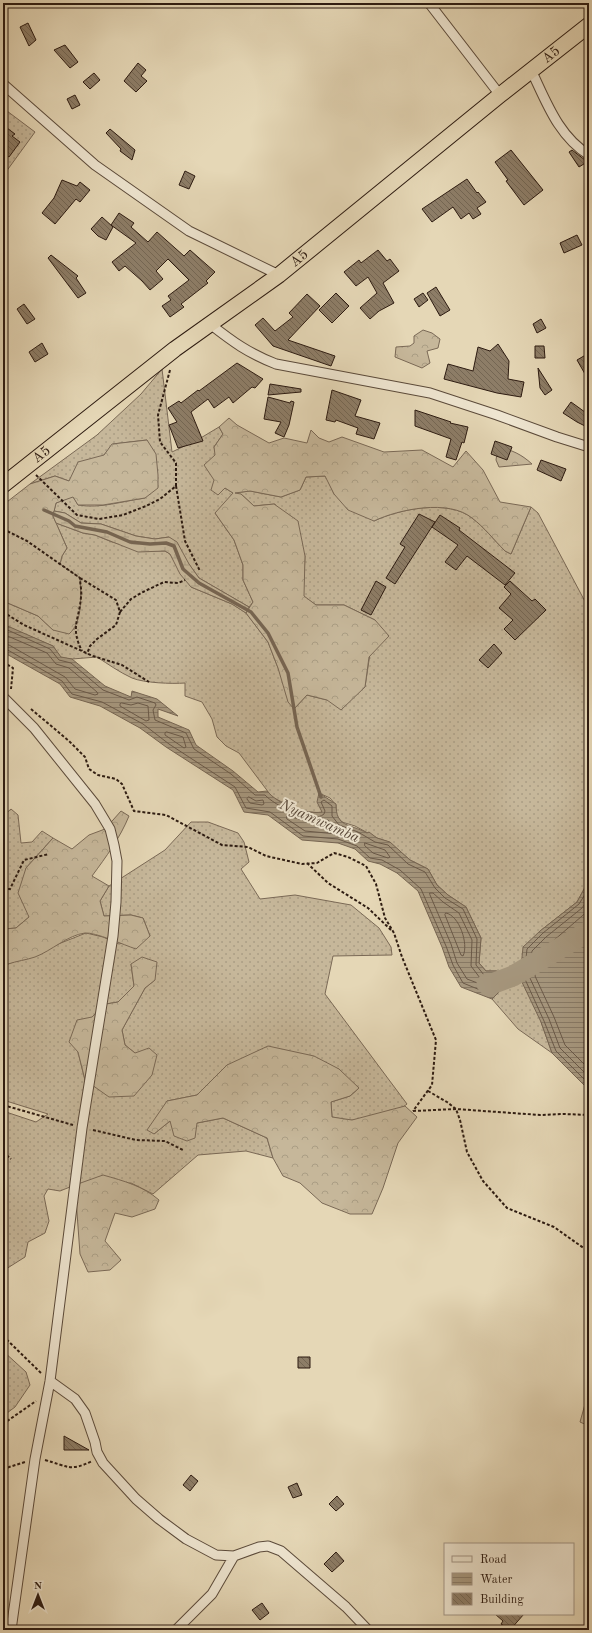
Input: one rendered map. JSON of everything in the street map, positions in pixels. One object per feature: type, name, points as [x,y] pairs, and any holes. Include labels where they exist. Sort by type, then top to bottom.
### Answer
[{"type":"highway","name":"A5","points":[[3,485],[175,349],[279,275],[531,70],[589,25]]},
{"type":"street","points":[[429,3],[500,95]]},
{"type":"street","points":[[531,70],[557,123],[573,142],[589,155]]},
{"type":"street","points":[[3,84],[95,165],[189,231],[279,275]]},
{"type":"street","points":[[210,324],[239,347],[260,358],[276,364],[430,393],[497,414],[557,437],[589,447]]},
{"type":"street","points":[[3,697],[34,728],[95,804],[110,829],[117,861],[113,936],[82,1128],[50,1381],[35,1459],[11,1630]]},
{"type":"street","points":[[50,1381],[75,1399],[86,1414],[99,1458],[136,1499],[159,1520],[204,1550],[216,1555],[234,1556],[258,1547],[268,1546],[281,1551],[346,1607],[368,1630]]},
{"type":"street","points":[[176,1630],[212,1594],[234,1556]]},
{"type":"path","points":[[175,349],[158,416],[160,442],[176,462],[176,486],[186,541],[200,571]]},
{"type":"path","points":[[27,466],[77,515],[99,519],[123,515],[146,506],[160,499],[176,486]]},
{"type":"path","points":[[3,529],[27,541],[80,578],[110,595],[116,600],[120,612]]},
{"type":"path","points":[[80,578],[81,595],[75,629],[76,640],[82,651]]},
{"type":"path","points":[[87,654],[90,646],[97,639],[116,625],[120,612],[131,598],[164,582],[178,583],[184,580]]},
{"type":"path","points":[[3,612],[24,625],[87,654],[122,665],[149,682]]},
{"type":"path","points":[[3,662],[13,668],[10,688],[14,692]]},
{"type":"path","points":[[28,706],[69,741],[85,757],[89,769],[98,775],[116,779],[122,784],[134,811],[166,815],[222,845],[248,847],[266,856],[306,863],[317,862],[334,852],[366,866],[376,884],[385,918],[394,934],[436,1040],[432,1085],[413,1111],[456,1109],[540,1115],[589,1115]]},
{"type":"path","points":[[3,889],[10,889],[24,860],[49,854]]},
{"type":"path","points":[[306,863],[328,883],[368,908],[394,934]]},
{"type":"path","points":[[428,1091],[456,1109],[467,1152],[483,1181],[507,1208],[554,1228],[585,1249],[589,1254]]},
{"type":"path","points":[[3,1152],[11,1160]]},
{"type":"path","points":[[3,1336],[50,1381]]},
{"type":"path","points":[[3,1424],[48,1392]]},
{"type":"path","points":[[3,1469],[35,1459],[78,1468],[99,1458]]},
{"type":"green space","points":[[3,108],[35,132],[3,176]]},
{"type":"green space","points":[[423,330],[432,333],[440,339],[438,348],[427,351],[430,363],[422,368],[395,357],[396,347],[410,346],[414,343],[414,336]]},
{"type":"green space","points":[[162,369],[172,452],[199,439],[219,427],[223,434],[214,447],[225,488],[233,493],[250,491],[281,497],[300,490],[306,477],[326,476],[334,494],[374,521],[410,510],[437,507],[450,509],[462,512],[472,518],[485,529],[505,551],[511,554],[531,507],[538,513],[589,609],[589,880],[577,902],[540,931],[541,1022],[552,1053],[518,1029],[492,999],[500,991],[497,984],[517,977],[496,971],[486,971],[479,963],[481,938],[466,907],[448,895],[437,885],[428,869],[410,860],[389,842],[377,838],[355,826],[342,822],[336,815],[336,805],[330,798],[319,793],[322,813],[300,811],[272,797],[239,753],[226,746],[217,737],[212,719],[202,702],[185,696],[185,683],[158,683],[137,680],[97,657],[72,659],[61,658],[53,646],[3,625],[3,601],[38,616],[53,630],[75,629],[81,595],[80,578],[60,564],[62,556],[67,548],[56,523],[112,542],[153,551],[165,551],[170,554],[191,587],[232,604],[246,613],[268,642],[294,709],[307,695],[327,700],[365,687],[375,620],[344,605],[316,605],[303,596],[305,556],[275,504],[254,506],[241,494],[215,513],[234,540],[243,565],[243,580],[253,602],[249,607],[199,578],[169,537],[155,539],[136,536],[101,524],[81,523],[65,513],[54,511],[56,503],[73,496],[78,505],[86,506],[103,505],[145,498],[147,440],[113,444],[104,455],[69,481],[55,476],[30,484],[97,435],[141,394]]},
{"type":"green space","points":[[229,418],[237,425],[269,443],[284,438],[307,443],[311,430],[319,438],[329,442],[342,437],[384,452],[422,450],[453,467],[466,451],[483,470],[500,502],[531,507],[511,554],[505,551],[485,529],[472,518],[462,512],[450,509],[437,507],[410,510],[374,521],[348,510],[334,494],[325,476],[306,477],[300,490],[281,497],[250,491],[235,493],[241,494],[254,506],[274,504],[298,521],[305,556],[304,596],[316,605],[344,605],[375,620],[389,636],[369,657],[365,687],[341,710],[327,700],[307,695],[294,709],[288,702],[278,668],[268,642],[246,613],[253,602],[243,580],[243,565],[234,540],[215,513],[233,493],[225,488],[218,495],[211,490],[214,480],[204,465],[215,455],[214,447],[223,434],[219,427]]},
{"type":"green space","points":[[147,440],[156,454],[158,488],[145,498],[103,505],[78,505],[73,497],[56,503],[53,516],[67,548],[62,556],[60,564],[80,578],[81,600],[79,615],[74,629],[69,634],[53,630],[38,616],[3,601],[3,505],[30,484],[55,476],[69,481],[78,462],[104,455],[112,444]]},
{"type":"green space","points":[[498,447],[516,453],[532,464],[499,467],[496,460]]},
{"type":"green space","points":[[54,511],[65,513],[81,523],[101,524],[136,536],[155,539],[169,537],[177,542],[189,564],[199,578],[249,607],[246,613],[232,604],[191,587],[180,574],[170,554],[165,551],[138,552],[95,535],[83,533],[56,523],[53,516]]},
{"type":"green space","points":[[11,809],[18,815],[21,843],[32,842],[42,831],[53,838],[26,868],[29,917],[16,928],[4,929],[3,932],[3,816]]},
{"type":"green space","points":[[121,811],[129,816],[112,847],[92,876],[109,886],[100,901],[104,916],[131,915],[143,918],[150,936],[136,949],[90,933],[79,934],[35,957],[8,964],[3,959],[4,929],[16,928],[29,917],[18,893],[26,868],[53,838],[72,849],[89,835],[105,829]]},
{"type":"green space","points":[[191,822],[208,822],[238,833],[244,842],[249,862],[241,869],[260,899],[295,895],[351,905],[379,928],[391,947],[392,955],[333,956],[325,994],[407,1104],[390,1112],[359,1119],[349,1120],[332,1117],[331,1102],[350,1096],[358,1089],[339,1069],[227,1065],[197,1095],[167,1101],[154,1134],[170,1121],[197,1123],[223,1118],[267,1138],[273,1158],[246,1151],[198,1155],[153,1194],[131,1183],[75,1185],[60,1191],[48,1189],[44,1196],[49,1221],[45,1233],[28,1242],[25,1257],[6,1269],[3,1274],[3,1111],[36,1122],[48,1114],[3,1100],[3,959],[8,964],[86,933],[103,937],[119,944],[150,936],[143,918],[131,915],[104,916],[100,901],[109,886],[165,850]],"holes":[[[131,964],[155,980],[145,988],[122,1030],[125,1045],[135,1053],[85,1080],[78,1052],[92,1017],[106,1004],[118,1002],[134,986]]]},
{"type":"green space","points":[[142,957],[157,962],[155,980],[145,988],[122,1030],[125,1045],[135,1053],[149,1048],[157,1055],[152,1075],[134,1096],[109,1097],[85,1080],[78,1052],[69,1042],[77,1020],[92,1017],[106,1004],[118,1002],[134,986],[131,964]]},
{"type":"green space","points":[[268,1046],[314,1056],[339,1069],[359,1088],[350,1096],[331,1102],[332,1117],[352,1120],[405,1106],[417,1117],[398,1143],[383,1188],[372,1214],[350,1214],[322,1203],[300,1183],[283,1176],[273,1158],[267,1138],[223,1118],[197,1123],[195,1138],[187,1141],[174,1136],[170,1121],[154,1134],[147,1130],[167,1101],[197,1095],[227,1065]]},
{"type":"green space","points":[[103,1175],[140,1188],[159,1200],[155,1209],[132,1217],[115,1213],[105,1241],[121,1260],[110,1270],[88,1272],[80,1254],[75,1185]]},
{"type":"green space","points":[[3,1351],[26,1372],[30,1385],[15,1407],[3,1416]]},
{"type":"green space","points":[[589,1395],[589,1426],[580,1422],[587,1397]]},
{"type":"water","points":[[3,624],[53,646],[61,657],[72,659],[105,686],[131,697],[132,691],[157,699],[178,716],[158,709],[158,717],[189,730],[196,745],[233,771],[258,792],[267,791],[284,804],[307,812],[322,812],[317,802],[319,793],[336,804],[338,817],[341,821],[367,833],[369,832],[377,838],[390,842],[410,860],[428,869],[437,885],[448,895],[466,907],[481,938],[479,963],[486,971],[496,971],[518,977],[498,984],[500,991],[492,999],[461,987],[449,967],[418,891],[397,873],[380,864],[368,861],[355,849],[338,843],[302,840],[268,815],[244,812],[233,790],[166,747],[140,728],[100,706],[70,697],[60,684],[3,652]]},
{"type":"water","points":[[589,880],[589,1084],[584,1085],[552,1053],[541,1022],[520,978],[523,947],[540,931],[577,902]]},
{"type":"building","points":[[28,23],[36,40],[29,46],[20,27]]},
{"type":"building","points":[[65,45],[78,62],[70,68],[54,50]]},
{"type":"building","points":[[138,63],[146,70],[141,76],[147,81],[136,92],[124,81]]},
{"type":"building","points":[[94,73],[100,80],[90,89],[83,82]]},
{"type":"building","points":[[75,95],[80,105],[72,109],[67,99]]},
{"type":"building","points":[[7,128],[15,134],[12,136],[20,142],[9,157],[3,153],[3,129],[5,131]]},
{"type":"building","points":[[110,129],[135,150],[132,160],[120,151],[121,149],[106,133]]},
{"type":"building","points":[[511,150],[543,190],[524,205],[506,181],[508,180],[495,162]]},
{"type":"building","points":[[572,150],[587,162],[579,167],[569,152]]},
{"type":"building","points":[[185,171],[195,176],[189,189],[179,185]]},
{"type":"building","points":[[467,179],[477,193],[478,192],[486,202],[477,208],[481,214],[473,219],[469,213],[461,219],[453,207],[432,222],[422,209]]},
{"type":"building","points":[[62,180],[77,186],[80,182],[90,190],[80,202],[76,199],[55,224],[42,213],[54,198]]},
{"type":"building","points":[[119,213],[134,223],[131,227],[148,242],[157,232],[184,256],[190,250],[215,272],[206,281],[208,283],[181,304],[184,307],[170,317],[162,306],[171,300],[168,296],[189,280],[168,259],[156,271],[163,279],[150,290],[125,266],[119,271],[112,262],[136,243],[111,225]]},
{"type":"building","points":[[102,217],[113,227],[106,240],[98,236],[91,229]]},
{"type":"building","points":[[577,235],[582,245],[564,253],[560,243]]},
{"type":"building","points":[[378,250],[387,261],[390,259],[399,271],[383,283],[394,303],[379,311],[370,319],[360,308],[377,293],[368,277],[356,286],[344,272],[359,260],[361,263]]},
{"type":"building","points":[[51,255],[78,276],[76,278],[86,293],[78,298],[48,258]]},
{"type":"building","points":[[436,287],[450,310],[440,316],[427,293]]},
{"type":"building","points":[[336,293],[349,306],[332,323],[319,310]]},
{"type":"building","points":[[423,293],[428,300],[419,307],[414,299]]},
{"type":"building","points":[[307,294],[320,306],[288,340],[335,356],[331,366],[273,346],[255,325],[263,318],[275,331],[293,317],[289,313]]},
{"type":"building","points":[[24,304],[35,319],[27,324],[17,309]]},
{"type":"building","points":[[541,319],[546,328],[537,333],[533,324]]},
{"type":"building","points":[[42,343],[48,354],[35,362],[29,352]]},
{"type":"building","points":[[498,344],[509,361],[508,379],[524,382],[521,397],[497,393],[444,379],[448,364],[473,371],[478,347],[490,351]]},
{"type":"building","points":[[535,346],[544,346],[545,358],[535,358]]},
{"type":"building","points":[[589,353],[589,381],[577,360]]},
{"type":"building","points":[[237,363],[263,379],[255,388],[252,387],[233,403],[229,397],[214,408],[208,399],[191,412],[203,441],[178,448],[169,425],[177,422],[168,408],[179,401],[181,403]]},
{"type":"building","points":[[538,368],[552,390],[545,395],[540,388]]},
{"type":"building","points":[[270,384],[301,389],[301,392],[268,395]]},
{"type":"building","points":[[332,390],[361,400],[355,416],[380,423],[374,439],[356,434],[358,428],[336,420],[335,422],[326,420]]},
{"type":"building","points":[[268,397],[290,403],[291,401],[294,402],[289,425],[284,437],[275,433],[281,422],[264,419]]},
{"type":"building","points":[[571,402],[589,415],[589,428],[563,413]]},
{"type":"building","points":[[415,410],[451,422],[450,423],[468,427],[464,443],[462,442],[456,460],[446,457],[451,439],[415,426]]},
{"type":"building","points":[[495,441],[512,447],[507,460],[491,454]]},
{"type":"building","points":[[541,460],[566,469],[561,481],[537,470]]},
{"type":"building","points":[[419,514],[435,522],[395,584],[386,578],[405,547],[400,544]]},
{"type":"building","points":[[440,515],[460,528],[459,530],[515,573],[505,585],[467,556],[456,570],[445,562],[458,545],[432,527]]},
{"type":"building","points":[[376,581],[386,587],[371,615],[361,610]]},
{"type":"building","points":[[510,581],[532,601],[535,599],[546,610],[515,640],[504,629],[513,620],[499,608],[511,594],[504,587]]},
{"type":"building","points":[[494,644],[502,653],[488,668],[479,660]]},
{"type":"building","points":[[298,1357],[310,1357],[310,1368],[298,1368]]},
{"type":"building","points":[[64,1436],[89,1450],[64,1450]]},
{"type":"building","points":[[191,1475],[198,1481],[190,1491],[183,1485]]},
{"type":"building","points":[[297,1483],[302,1495],[293,1498],[288,1487]]},
{"type":"building","points":[[337,1496],[344,1504],[336,1511],[329,1504]]},
{"type":"building","points":[[336,1552],[344,1561],[332,1572],[324,1564]]},
{"type":"building","points":[[262,1603],[269,1613],[260,1620],[252,1610]]},
{"type":"building","points":[[496,1615],[523,1615],[510,1630],[501,1624],[503,1621]]},
{"type":"waterway","points":[[44,510],[69,521],[75,526],[107,532],[130,542],[150,544],[166,543],[174,546],[183,569],[199,583],[251,612],[268,633],[288,673],[297,727],[321,797]]},
{"type":"waterway","name":"Nyamwamba","points":[[487,984],[489,985],[513,976],[589,931]]}]
